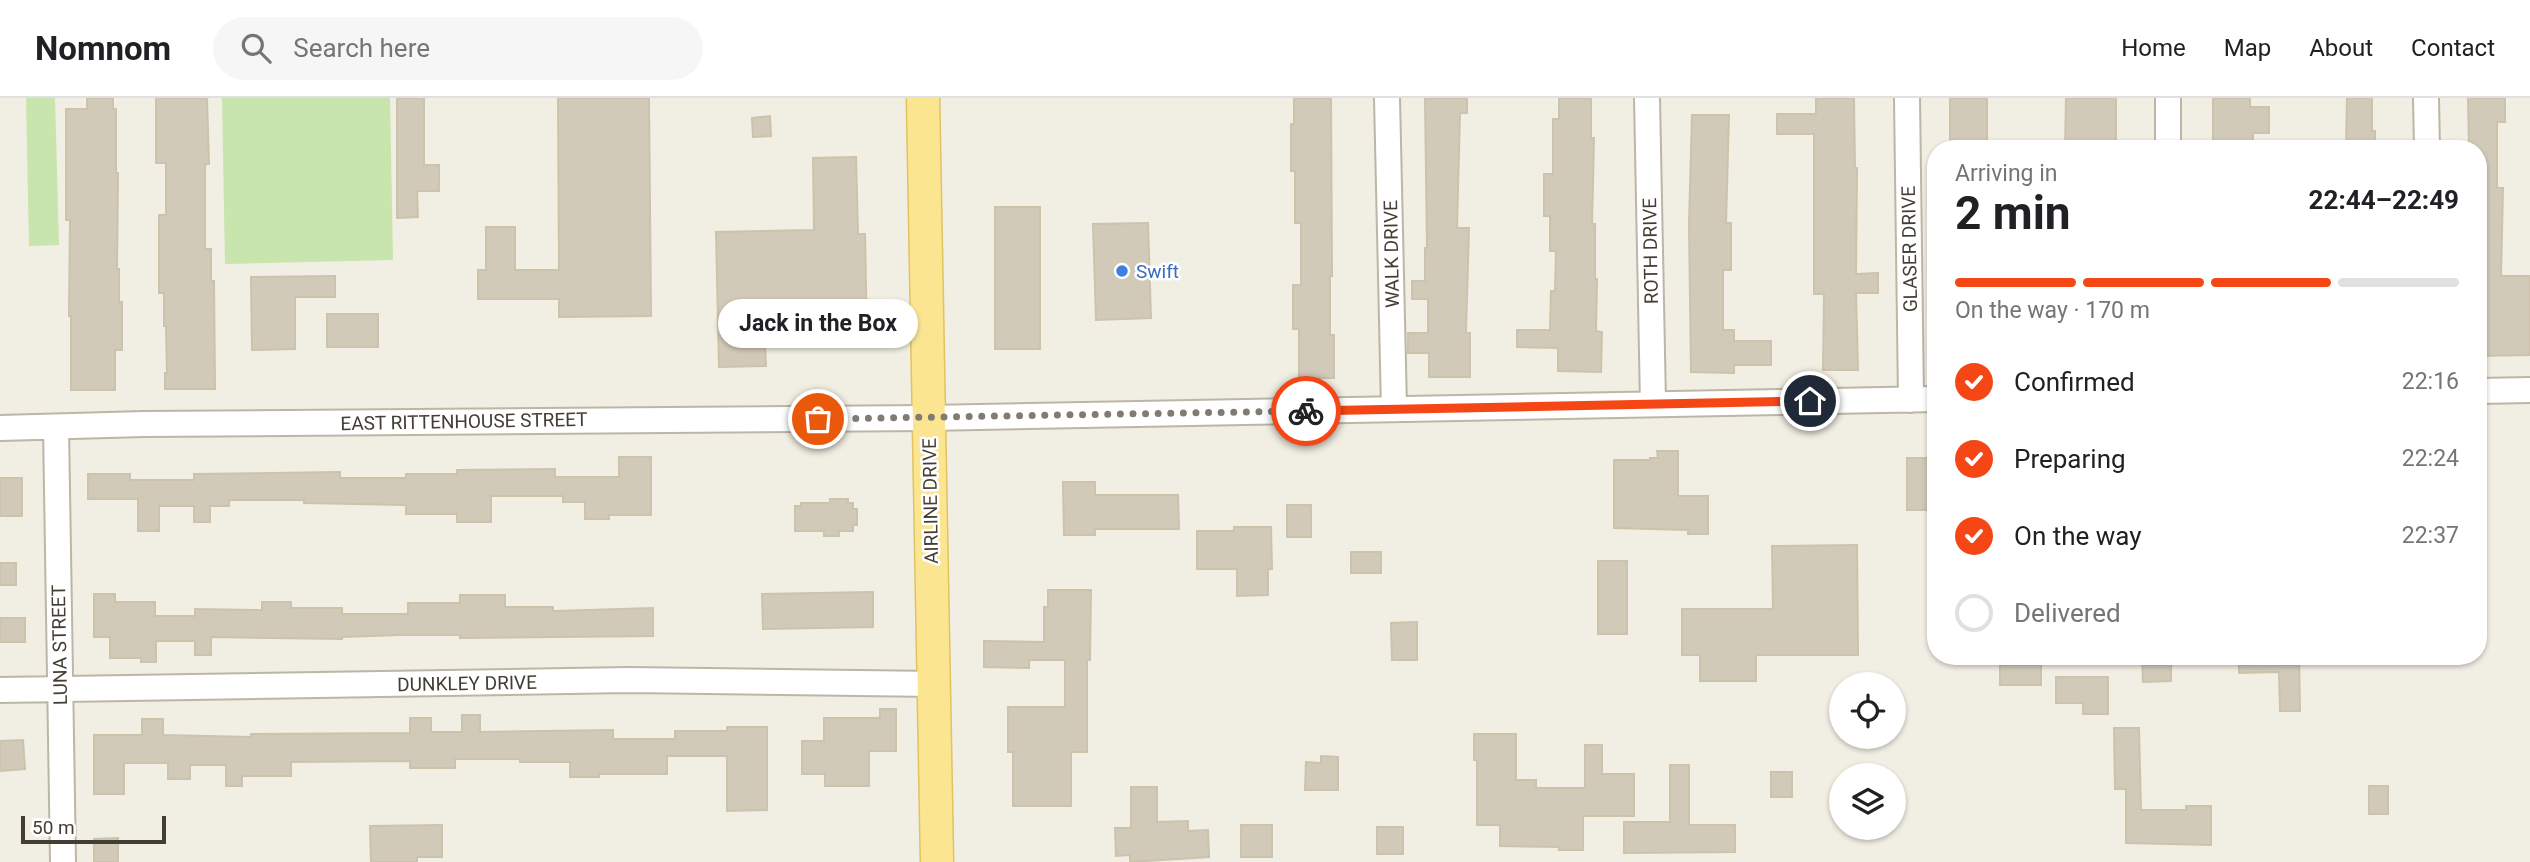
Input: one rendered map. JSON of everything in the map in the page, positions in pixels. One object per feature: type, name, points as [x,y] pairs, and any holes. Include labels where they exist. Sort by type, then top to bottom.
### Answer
[{"type":"main road","name":"AIRLINE DRIVE","points":[[923,98],[937,862]]},
{"type":"street","name":"WALK DRIVE","points":[[1387,98],[1394,409]]},
{"type":"street","name":"ROTH DRIVE","points":[[1647,98],[1653,404]]},
{"type":"street","name":"GLASER DRIVE","points":[[1907,98],[1923,400]]},
{"type":"street","points":[[2168,98],[2168,140]]},
{"type":"street","points":[[2427,98],[2427,140]]},
{"type":"street","points":[[2487,391],[2530,390]]},
{"type":"street","name":"EAST RITTENHOUSE STREET","points":[[0,428],[928,418],[1923,400]]},
{"type":"street","name":"LUNA STREET","points":[[56,427],[63,862]]},
{"type":"street","name":"DUNKLEY DRIVE","points":[[0,690],[629,680],[934,684]]},
{"type":"green space","points":[[26,98],[55,98],[59,245],[29,246]]},
{"type":"green space","points":[[222,98],[390,98],[393,260],[225,264]]},
{"type":"building","points":[[87,98],[113,98],[113,109],[116,109],[117,269],[119,302],[122,302],[122,350],[115,350],[115,390],[71,390],[66,109],[87,109]]},
{"type":"building","points":[[156,98],[207,98],[209,164],[205,164],[205,249],[211,249],[211,281],[214,281],[215,389],[165,389],[166,326],[164,293],[159,293],[159,215],[166,215],[166,163],[156,163]]},
{"type":"building","points":[[397,98],[424,98],[424,165],[439,165],[439,191],[417,191],[418,217],[397,218]]},
{"type":"building","points":[[558,98],[649,98],[651,316],[559,317],[559,299],[478,299],[478,270],[486,270],[486,227],[515,227],[515,270],[559,270]]},
{"type":"building","points":[[1294,98],[1331,98],[1330,335],[1334,335],[1334,378],[1299,378],[1299,329],[1293,329],[1293,285],[1301,285],[1301,223],[1295,223],[1295,171],[1291,171]]},
{"type":"building","points":[[1425,98],[1467,98],[1467,113],[1460,113],[1457,228],[1469,228],[1466,333],[1470,333],[1470,377],[1429,377],[1429,353],[1408,353],[1408,333],[1428,333],[1428,299],[1412,299],[1412,281],[1425,281]]},
{"type":"building","points":[[1559,98],[1591,98],[1591,138],[1594,138],[1592,224],[1595,224],[1596,331],[1602,332],[1601,372],[1558,371],[1558,348],[1517,347],[1517,330],[1550,330],[1556,251],[1550,251],[1550,216],[1544,216],[1544,174],[1553,174],[1553,119],[1559,119]]},
{"type":"building","points":[[1816,98],[1854,98],[1857,168],[1856,274],[1878,273],[1878,293],[1856,293],[1858,370],[1823,370],[1824,294],[1814,294],[1814,134],[1777,134],[1777,114],[1816,114]]},
{"type":"building","points":[[1950,98],[1987,98],[1987,140],[1950,140]]},
{"type":"building","points":[[2066,98],[2116,98],[2116,140],[2065,140]]},
{"type":"building","points":[[2213,98],[2250,98],[2250,107],[2269,107],[2269,133],[2253,133],[2253,140],[2213,140]]},
{"type":"building","points":[[2347,98],[2372,98],[2372,131],[2375,131],[2375,140],[2346,140]]},
{"type":"building","points":[[2468,98],[2505,98],[2505,122],[2497,122],[2497,188],[2503,188],[2501,276],[2530,276],[2530,355],[2487,356],[2487,140],[2469,140]]},
{"type":"building","points":[[1692,115],[1729,115],[1726,223],[1731,223],[1731,270],[1723,270],[1723,330],[1734,330],[1734,341],[1771,341],[1771,365],[1734,365],[1734,373],[1691,372],[1689,223]]},
{"type":"building","points":[[770,116],[771,136],[753,137],[752,118]]},
{"type":"building","points":[[856,157],[858,234],[865,234],[867,340],[819,341],[819,332],[795,332],[794,318],[764,318],[766,366],[719,367],[716,232],[814,230],[813,158]]},
{"type":"building","points":[[995,207],[1040,207],[1040,349],[995,349]]},
{"type":"building","name":"Swift","points":[[1148,223],[1151,318],[1096,320],[1093,224]]},
{"type":"building","points":[[335,276],[335,297],[295,297],[295,349],[252,350],[251,277]]},
{"type":"building","points":[[327,314],[378,314],[378,347],[327,347]]},
{"type":"building","points":[[1657,451],[1678,451],[1678,496],[1708,496],[1708,534],[1688,534],[1688,530],[1614,528],[1614,460],[1650,460],[1658,458]]},
{"type":"building","points":[[619,457],[651,457],[651,515],[609,515],[609,519],[585,519],[585,502],[563,502],[563,496],[491,496],[491,522],[457,522],[457,514],[406,514],[406,505],[304,503],[304,500],[229,500],[229,506],[210,506],[210,522],[194,522],[194,506],[159,506],[159,531],[138,531],[138,499],[88,499],[88,474],[130,474],[130,480],[194,480],[194,474],[340,472],[340,478],[406,478],[406,474],[457,474],[457,470],[555,469],[555,477],[619,477]]},
{"type":"building","points":[[1907,458],[1927,458],[1927,510],[1907,510]]},
{"type":"building","points":[[0,478],[22,478],[22,516],[0,516]]},
{"type":"building","points":[[1063,482],[1095,482],[1095,495],[1178,495],[1179,529],[1095,529],[1095,535],[1064,535]]},
{"type":"building","points":[[830,499],[848,499],[848,503],[853,503],[853,509],[857,509],[857,525],[853,525],[853,531],[839,531],[839,536],[824,536],[824,531],[795,531],[795,506],[801,506],[801,503],[830,503]]},
{"type":"building","points":[[1287,505],[1311,505],[1311,537],[1287,537]]},
{"type":"building","points":[[1234,527],[1271,527],[1272,569],[1268,569],[1268,595],[1237,596],[1237,569],[1197,569],[1197,531],[1234,531]]},
{"type":"building","points":[[1857,545],[1858,655],[1756,655],[1756,681],[1700,681],[1700,655],[1682,655],[1682,609],[1773,609],[1772,546]]},
{"type":"building","points":[[1351,552],[1381,552],[1381,573],[1351,573]]},
{"type":"building","points":[[1598,561],[1627,561],[1627,634],[1598,634]]},
{"type":"building","points":[[0,563],[16,563],[16,585],[0,585]]},
{"type":"building","points":[[1048,590],[1091,590],[1090,660],[1087,660],[1087,752],[1071,752],[1071,806],[1013,806],[1013,752],[1008,752],[1008,707],[1065,707],[1065,660],[1029,660],[1029,668],[984,667],[984,641],[1044,642],[1044,607],[1048,607]]},
{"type":"building","points":[[873,592],[873,627],[763,629],[762,594]]},
{"type":"building","points":[[94,594],[115,594],[115,602],[155,602],[155,616],[195,616],[195,609],[262,610],[262,602],[291,602],[291,608],[342,608],[342,614],[408,614],[408,603],[460,603],[460,595],[505,595],[505,607],[553,607],[553,611],[653,608],[653,636],[460,638],[460,635],[399,635],[342,639],[211,637],[211,655],[195,655],[195,641],[156,641],[156,662],[141,662],[141,658],[110,658],[110,637],[94,637]]},
{"type":"building","points":[[0,618],[25,618],[25,642],[0,642]]},
{"type":"building","points":[[1417,622],[1417,660],[1392,660],[1391,623]]},
{"type":"building","points":[[2000,665],[2041,665],[2041,685],[2000,685]]},
{"type":"building","points":[[2142,665],[2171,665],[2171,681],[2143,682]]},
{"type":"building","points":[[2239,665],[2299,665],[2300,711],[2280,711],[2279,672],[2239,673]]},
{"type":"building","points":[[2056,677],[2108,677],[2108,714],[2083,714],[2083,703],[2056,703]]},
{"type":"building","points":[[880,709],[896,709],[896,751],[869,751],[869,786],[825,786],[825,774],[802,774],[802,741],[824,741],[824,718],[880,718]]},
{"type":"building","points":[[462,715],[480,715],[480,732],[613,730],[613,739],[675,739],[675,731],[727,731],[727,727],[767,727],[767,810],[727,811],[727,756],[667,756],[667,774],[599,774],[599,777],[570,777],[570,762],[520,762],[520,759],[455,759],[455,768],[410,768],[410,761],[291,762],[291,776],[242,776],[242,786],[226,786],[226,765],[190,765],[190,779],[168,779],[168,763],[124,763],[124,794],[94,794],[94,735],[142,735],[142,719],[163,719],[163,735],[251,737],[251,734],[410,733],[410,718],[431,718],[431,732],[462,732]]},
{"type":"building","points":[[2114,728],[2139,728],[2141,810],[2186,810],[2186,806],[2211,806],[2211,845],[2126,843],[2126,789],[2115,789]]},
{"type":"building","points":[[1474,734],[1516,734],[1516,780],[1536,780],[1536,788],[1585,788],[1585,745],[1602,745],[1602,774],[1634,774],[1634,816],[1583,816],[1583,850],[1500,846],[1500,825],[1477,825],[1477,760],[1474,760]]},
{"type":"building","points":[[23,740],[25,769],[0,771],[0,741]]},
{"type":"building","points":[[1321,756],[1338,757],[1338,790],[1305,790],[1306,762],[1321,763]]},
{"type":"building","points":[[1670,765],[1689,765],[1689,825],[1735,825],[1735,852],[1624,853],[1624,822],[1670,822]]},
{"type":"building","points":[[1771,772],[1792,772],[1792,797],[1771,797]]},
{"type":"building","points":[[2369,786],[2388,786],[2388,814],[2369,814]]},
{"type":"building","points":[[1131,787],[1157,787],[1157,822],[1188,821],[1188,831],[1208,830],[1209,857],[1130,862],[1130,855],[1116,856],[1115,828],[1131,828]]},
{"type":"building","points":[[442,825],[442,857],[417,857],[417,862],[371,862],[370,826]]},
{"type":"building","points":[[1241,825],[1272,825],[1272,857],[1241,857]]},
{"type":"building","points":[[1377,827],[1403,827],[1403,854],[1377,854]]},
{"type":"building","points":[[118,838],[118,862],[94,862],[94,839]]},
{"type":"way so far","points":[[818,419],[1306,411]]},
{"type":"place","name":"Swift","points":[[1122,271]]},
{"type":"place","name":"Jack in the Box","points":[[818,419]]},
{"type":"route","points":[[1306,411],[1810,401]]}]
